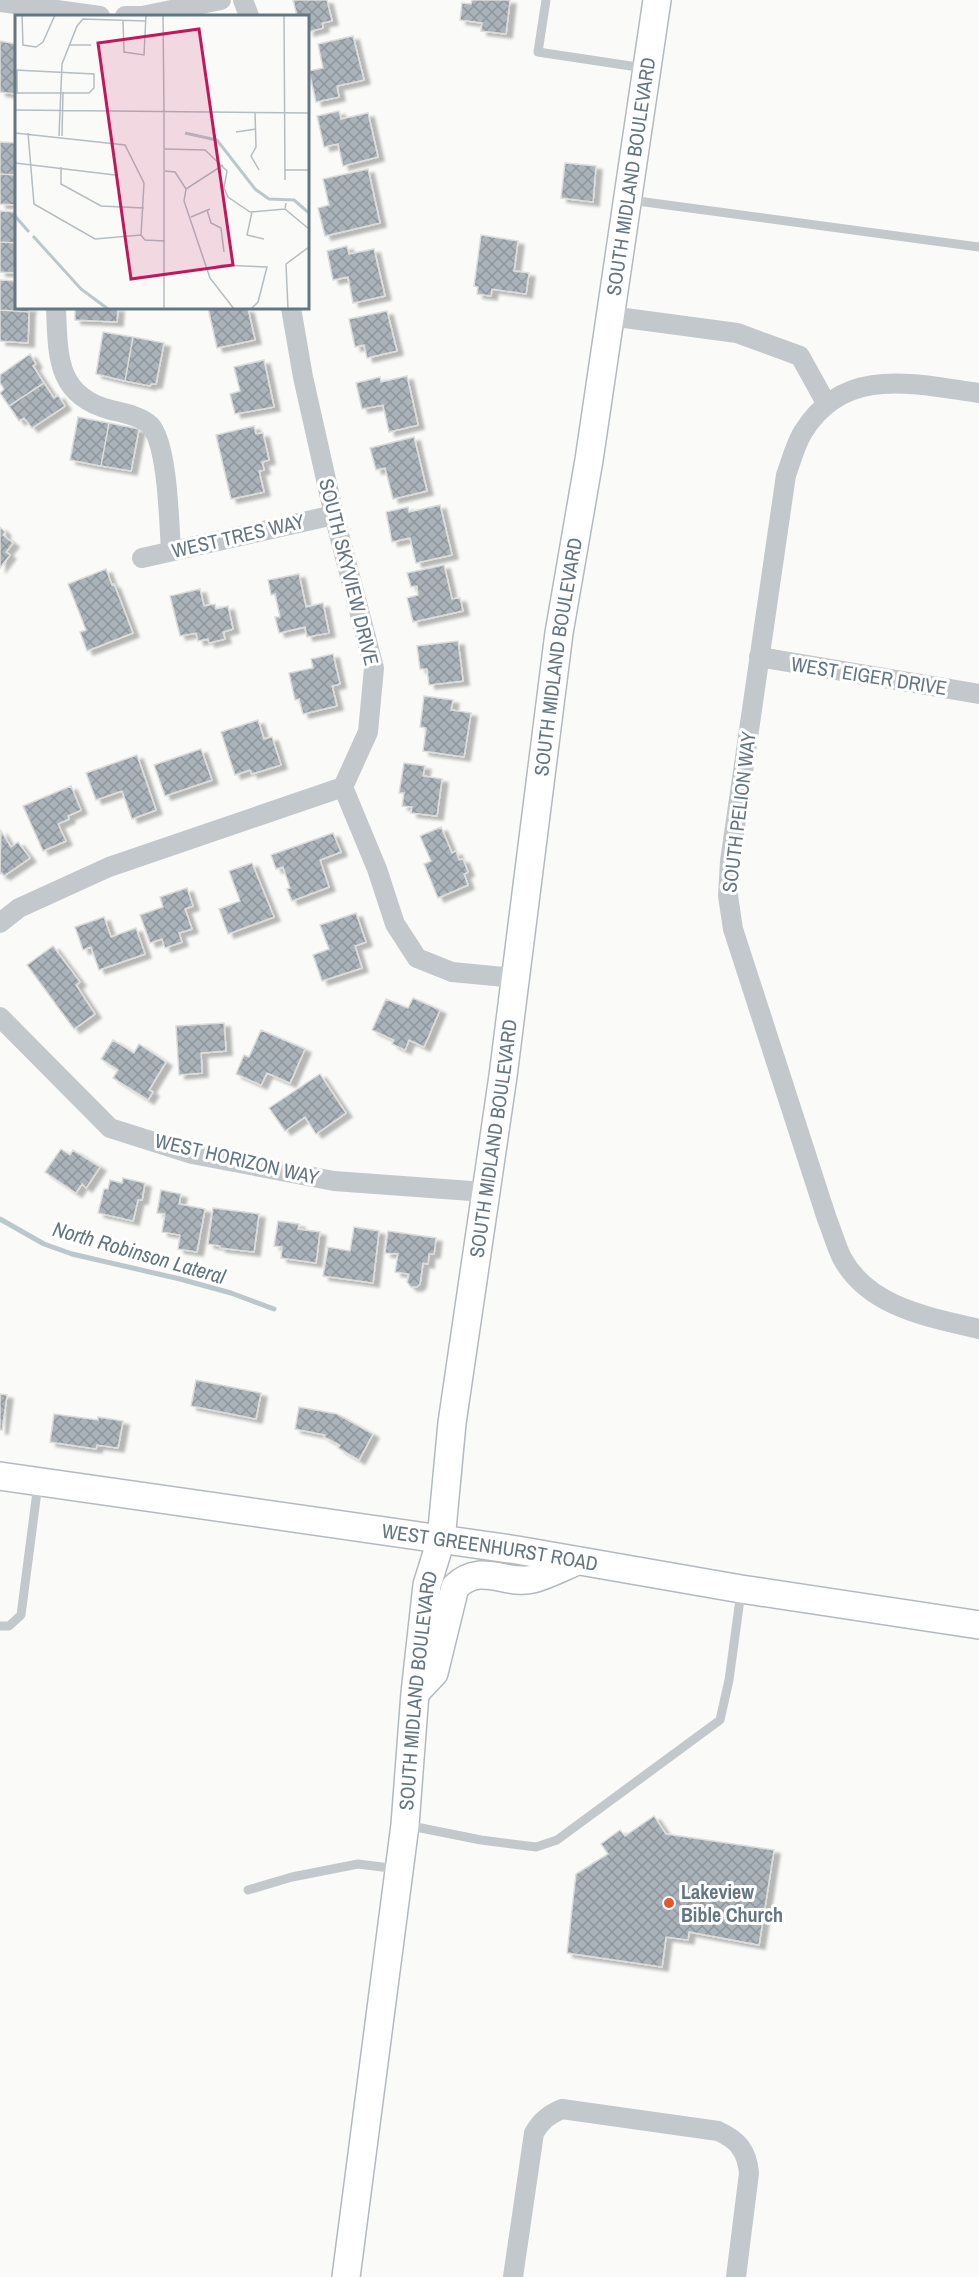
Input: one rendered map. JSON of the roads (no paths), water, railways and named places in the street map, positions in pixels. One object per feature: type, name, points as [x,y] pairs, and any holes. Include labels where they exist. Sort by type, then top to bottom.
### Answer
[{"type":"main road","name":"SOUTH MIDLAND BOULEVARD","points":[[346,2277],[400,1869],[415,1694],[428,1585],[441,1540],[452,1423],[484,1192],[503,1076],[559,633],[589,460],[657,0]]},
{"type":"main road","name":"WEST GREENHURST ROAD","points":[[0,1476],[441,1540],[979,1625]]},
{"type":"main road","points":[[415,1694],[434,1674],[455,1587],[465,1578],[481,1575],[531,1580],[578,1561]]},
{"type":"street","points":[[147,15],[221,0]]},
{"type":"street","points":[[243,0],[249,15]]},
{"type":"street","points":[[0,2],[93,15]]},
{"type":"street","points":[[57,309],[60,367],[78,394],[94,406],[133,416],[150,424],[162,447],[171,552]]},
{"type":"street","name":"SOUTH SKYVIEW DRIVE","points":[[291,309],[303,377],[334,515],[374,668],[368,732],[343,787]]},
{"type":"street","points":[[610,316],[737,333],[800,356],[826,403],[861,386],[891,383],[979,393]]},
{"type":"street","name":"SOUTH PELION WAY","points":[[826,403],[802,433],[786,476],[730,861],[728,896],[733,929],[826,1219],[842,1259],[862,1283],[884,1300],[911,1312],[979,1329]]},
{"type":"street","name":"WEST TRES WAY","points":[[142,558],[334,515]]},
{"type":"street","name":"WEST EIGER DRIVE","points":[[759,657],[979,694]]},
{"type":"street","points":[[0,923],[20,908],[109,867],[343,787],[377,869],[395,924],[417,958],[452,972],[515,978]]},
{"type":"street","name":"WEST HORIZON WAY","points":[[0,1017],[110,1128],[192,1154],[334,1181],[484,1192]]},
{"type":"street","points":[[513,2277],[534,2133],[550,2114],[562,2109],[718,2131],[735,2141],[743,2149],[749,2173],[736,2277]]},
{"type":"lane","points":[[546,0],[538,52],[647,69]]},
{"type":"lane","points":[[627,199],[979,247]]},
{"type":"lane","points":[[0,1626],[9,1626],[21,1615],[38,1482]]},
{"type":"lane","points":[[405,1825],[481,1840],[536,1847],[557,1840],[720,1720],[729,1680],[741,1589]]},
{"type":"lane","points":[[248,1890],[292,1877],[358,1864],[400,1869]]},
{"type":"waterway","name":"North Robinson Lateral","points":[[0,1219],[44,1244],[72,1254],[180,1279],[231,1293],[274,1309]]},
{"type":"place","name":"Lakeview Bible Church","points":[[669,1903]]}]
